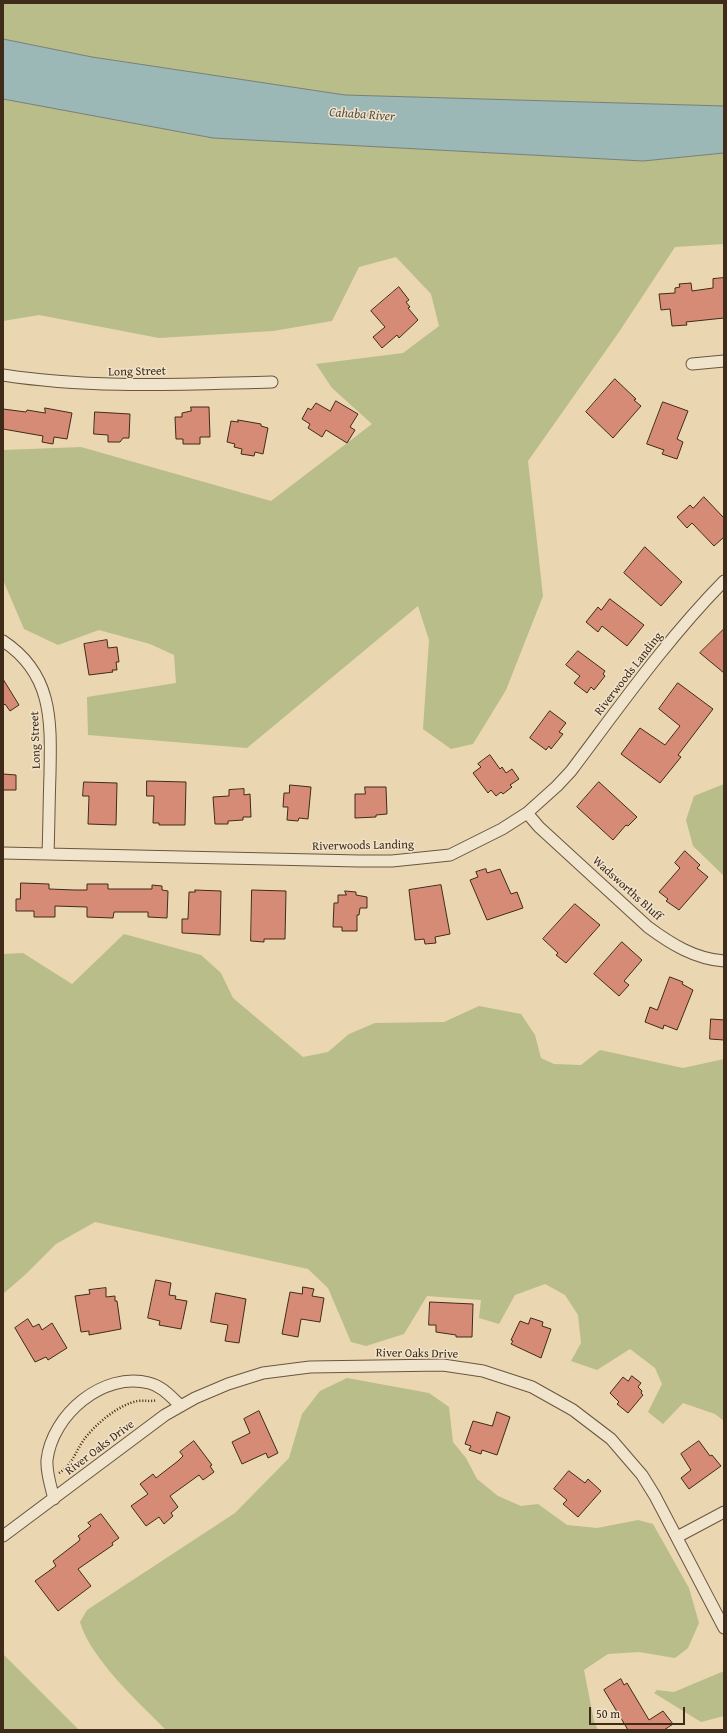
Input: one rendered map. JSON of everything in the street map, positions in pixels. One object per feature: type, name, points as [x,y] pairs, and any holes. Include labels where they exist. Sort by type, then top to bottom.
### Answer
[{"type":"street","points":[[692,364],[724,361]]},
{"type":"street","name":"Long Street","points":[[3,375],[70,383],[115,385],[272,382]]},
{"type":"street","name":"Riverwoods Landing","points":[[3,853],[392,861],[450,855],[527,813],[557,786],[571,771],[649,667],[684,624],[724,581]]},
{"type":"street","name":"Long Street","points":[[3,640],[19,652],[31,666],[40,681],[47,701],[50,718],[51,740],[48,854]]},
{"type":"street","name":"Wadsworths Bluff","points":[[527,813],[553,841],[648,927],[664,939],[698,956],[724,961]]},
{"type":"street","name":"River Oaks Drive","points":[[3,1536],[181,1406],[228,1384],[280,1370],[310,1367],[443,1365],[483,1371],[532,1387],[556,1399],[573,1410],[611,1439],[642,1475],[724,1628]]},
{"type":"street","name":"River Oaks Drive","points":[[54,1499],[49,1479],[47,1461],[50,1445],[56,1431],[72,1408],[84,1398],[109,1386],[139,1381],[149,1383],[167,1393],[181,1406]]},
{"type":"street","points":[[676,1537],[724,1512]]},
{"type":"path","points":[[49,1479],[66,1468],[77,1454],[83,1440],[109,1416],[132,1403],[157,1400],[167,1393]]},
{"type":"green space","points":[[3,3],[724,3],[724,106],[345,95],[92,57],[3,39]]},
{"type":"green space","points":[[3,99],[213,138],[643,161],[724,153],[724,244],[675,247],[619,332],[528,461],[543,596],[506,690],[473,744],[451,749],[423,729],[429,640],[418,606],[247,748],[88,735],[87,697],[176,683],[174,655],[150,644],[99,630],[58,645],[24,629],[3,580],[3,450],[81,447],[271,501],[372,424],[332,388],[316,364],[403,353],[439,326],[431,294],[396,257],[359,267],[332,321],[273,331],[159,338],[39,315],[3,321]]},
{"type":"green space","points":[[724,784],[724,876],[693,846],[686,820],[694,796]]},
{"type":"green space","points":[[124,934],[201,955],[221,973],[233,998],[303,1057],[328,1052],[349,1034],[375,1023],[444,1022],[479,1006],[521,1014],[535,1035],[541,1058],[554,1064],[581,1065],[600,1050],[683,1068],[724,1059],[724,1421],[715,1414],[683,1403],[663,1424],[648,1412],[662,1384],[655,1368],[630,1349],[597,1370],[571,1361],[581,1343],[578,1315],[565,1295],[545,1284],[515,1295],[499,1324],[479,1318],[481,1300],[427,1296],[404,1334],[366,1346],[351,1342],[328,1288],[308,1269],[95,1222],[56,1244],[26,1274],[3,1294],[3,954],[23,953],[72,984]]},
{"type":"green space","points":[[347,1378],[429,1393],[449,1407],[453,1442],[466,1458],[477,1479],[498,1496],[521,1506],[538,1504],[567,1525],[597,1528],[638,1520],[653,1524],[689,1588],[699,1623],[688,1648],[675,1658],[639,1652],[608,1654],[584,1670],[594,1721],[598,1730],[166,1730],[104,1665],[85,1636],[80,1622],[87,1610],[235,1513],[289,1458],[302,1414],[320,1391]]},
{"type":"green space","points":[[3,1654],[79,1730],[3,1730]]},
{"type":"green space","points":[[724,1671],[724,1716],[701,1722],[654,1693],[657,1690],[674,1692]]},
{"type":"water","name":"Cahaba River","points":[[3,39],[92,57],[345,95],[724,106],[724,153],[643,161],[213,138],[3,99]]},
{"type":"building","points":[[724,278],[724,318],[686,322],[687,325],[672,326],[670,309],[661,310],[659,294],[675,293],[675,288],[680,287],[679,284],[691,283],[692,291],[713,288],[713,279]]},
{"type":"building","points":[[399,287],[409,300],[406,302],[410,307],[408,308],[418,320],[399,338],[397,335],[382,348],[373,337],[385,327],[371,311]]},
{"type":"building","points":[[615,379],[636,399],[634,400],[641,406],[613,438],[586,412]]},
{"type":"building","points":[[336,401],[358,414],[350,427],[355,430],[347,443],[326,430],[322,437],[308,428],[310,424],[302,419],[308,408],[311,410],[316,403],[330,411]]},
{"type":"building","points":[[663,402],[688,411],[677,439],[683,442],[677,459],[662,454],[664,450],[647,444]]},
{"type":"building","points":[[191,407],[209,407],[210,437],[200,437],[200,444],[183,444],[183,439],[176,439],[175,417],[182,417],[182,413],[191,411]]},
{"type":"building","points":[[45,408],[72,413],[67,439],[54,437],[53,444],[42,442],[43,436],[3,429],[3,409],[26,412],[27,410],[45,413]]},
{"type":"building","points":[[95,412],[130,414],[129,438],[123,438],[120,442],[108,442],[108,435],[94,434]]},
{"type":"building","points":[[238,420],[261,424],[261,426],[268,428],[263,454],[255,452],[254,456],[241,454],[242,449],[234,447],[235,444],[227,442],[231,421],[238,422]]},
{"type":"building","points":[[704,497],[724,518],[724,537],[714,546],[692,523],[687,528],[677,517],[690,505],[693,508]]},
{"type":"building","points":[[645,547],[682,582],[661,606],[624,573]]},
{"type":"building","points":[[610,599],[644,625],[627,646],[602,626],[598,632],[586,622],[598,607],[601,610]]},
{"type":"building","points":[[724,629],[724,673],[700,653]]},
{"type":"building","points":[[107,640],[108,648],[117,647],[119,662],[116,662],[117,670],[112,670],[113,672],[89,675],[84,644]]},
{"type":"building","points":[[578,651],[605,671],[603,674],[605,676],[594,690],[591,687],[587,693],[574,683],[580,676],[566,665]]},
{"type":"building","points":[[3,679],[19,705],[10,711],[5,704],[3,706]]},
{"type":"building","points":[[678,683],[713,709],[678,755],[681,757],[660,783],[621,754],[640,728],[665,745],[680,726],[659,709]]},
{"type":"building","points":[[550,711],[566,723],[559,732],[563,734],[551,749],[549,746],[546,750],[530,738]]},
{"type":"building","points":[[490,755],[500,769],[502,767],[506,773],[512,769],[519,779],[510,785],[512,787],[503,794],[501,792],[496,796],[491,790],[488,793],[473,773],[481,767],[478,764]]},
{"type":"building","points":[[3,774],[16,775],[16,790],[3,790]]},
{"type":"building","points":[[147,781],[186,782],[185,825],[159,825],[159,823],[153,823],[154,796],[147,796]]},
{"type":"building","points":[[84,782],[117,783],[116,825],[88,824],[89,796],[83,796]]},
{"type":"building","points":[[599,782],[637,817],[628,826],[626,825],[613,840],[577,807]]},
{"type":"building","points":[[290,785],[311,787],[308,819],[299,818],[298,821],[287,820],[288,807],[283,807],[284,793],[289,793]]},
{"type":"building","points":[[365,787],[386,787],[387,814],[376,815],[376,817],[355,818],[355,794],[365,794]]},
{"type":"building","points":[[244,789],[244,795],[250,794],[251,817],[243,817],[243,820],[228,821],[228,824],[215,824],[213,797],[229,796],[229,790]]},
{"type":"building","points":[[685,851],[700,865],[697,868],[708,877],[679,910],[666,901],[668,899],[659,892],[680,868],[675,863]]},
{"type":"building","points":[[486,869],[487,873],[500,869],[511,894],[517,892],[523,908],[487,920],[470,880],[478,877],[476,872]]},
{"type":"building","points":[[21,883],[49,884],[49,889],[75,890],[87,890],[87,884],[108,884],[108,889],[152,889],[152,885],[162,886],[162,890],[168,891],[167,918],[148,917],[148,912],[114,912],[113,918],[87,917],[87,907],[55,906],[55,917],[34,917],[34,911],[16,911],[16,899],[20,899]]},
{"type":"building","points":[[441,885],[450,934],[435,937],[436,943],[425,944],[424,939],[415,940],[409,890]]},
{"type":"building","points":[[195,890],[221,891],[220,935],[182,933],[182,919],[188,919],[189,892],[195,892]]},
{"type":"building","points":[[252,890],[286,891],[285,939],[264,939],[264,942],[251,941]]},
{"type":"building","points":[[345,891],[356,892],[356,895],[367,897],[367,908],[360,908],[359,915],[357,915],[357,931],[342,931],[342,927],[333,927],[334,903],[338,903],[338,895],[346,895]]},
{"type":"building","points":[[575,904],[600,925],[566,963],[556,955],[558,953],[543,939]]},
{"type":"building","points":[[622,942],[642,960],[624,981],[629,985],[619,996],[594,974]]},
{"type":"building","points":[[670,977],[683,982],[682,984],[693,990],[677,1030],[664,1025],[663,1029],[645,1022],[650,1007],[657,1010]]},
{"type":"building","points":[[711,1019],[724,1020],[724,1040],[710,1039]]},
{"type":"building","points":[[156,1280],[171,1283],[169,1295],[176,1296],[175,1299],[187,1301],[181,1329],[159,1325],[160,1321],[148,1318]]},
{"type":"building","points":[[303,1287],[314,1289],[312,1296],[324,1298],[320,1322],[301,1319],[298,1337],[282,1334],[290,1292],[302,1294]]},
{"type":"building","points":[[106,1288],[106,1297],[115,1296],[115,1301],[117,1301],[121,1329],[89,1335],[89,1331],[81,1332],[75,1296],[90,1294],[89,1290]]},
{"type":"building","points":[[216,1293],[246,1299],[239,1343],[225,1341],[228,1325],[211,1322]]},
{"type":"building","points":[[430,1302],[473,1304],[472,1337],[456,1337],[456,1335],[436,1332],[436,1325],[429,1325]]},
{"type":"building","points":[[531,1318],[543,1322],[542,1326],[551,1329],[541,1358],[511,1344],[513,1341],[511,1340],[520,1321],[528,1324]]},
{"type":"building","points":[[28,1319],[33,1327],[39,1324],[42,1330],[52,1323],[67,1348],[48,1360],[46,1357],[35,1362],[15,1328]]},
{"type":"building","points":[[632,1376],[641,1383],[638,1387],[642,1391],[641,1393],[643,1395],[628,1413],[617,1404],[619,1402],[610,1393],[623,1377],[628,1381]]},
{"type":"building","points":[[259,1411],[278,1453],[268,1458],[266,1453],[242,1464],[232,1442],[250,1433],[244,1419]]},
{"type":"building","points":[[497,1412],[510,1417],[497,1455],[482,1450],[481,1454],[469,1450],[471,1446],[465,1444],[473,1421],[492,1426]]},
{"type":"building","points":[[194,1441],[212,1465],[210,1466],[214,1472],[203,1480],[199,1475],[170,1496],[178,1507],[171,1513],[173,1516],[164,1524],[159,1517],[146,1526],[131,1506],[148,1494],[140,1484],[153,1474],[156,1478],[178,1461],[183,1456],[180,1452]]},
{"type":"building","points":[[699,1441],[710,1456],[712,1455],[721,1466],[689,1489],[681,1478],[691,1470],[681,1454]]},
{"type":"building","points":[[569,1471],[585,1483],[588,1479],[601,1491],[578,1517],[563,1504],[567,1500],[554,1489]]},
{"type":"building","points":[[101,1514],[119,1538],[112,1543],[113,1545],[78,1569],[91,1586],[58,1611],[35,1581],[56,1566],[53,1561],[79,1541],[80,1539],[78,1536],[91,1526],[88,1523]]},
{"type":"building","points":[[621,1679],[624,1685],[627,1683],[649,1720],[663,1711],[673,1724],[664,1730],[628,1730],[604,1690]]}]
